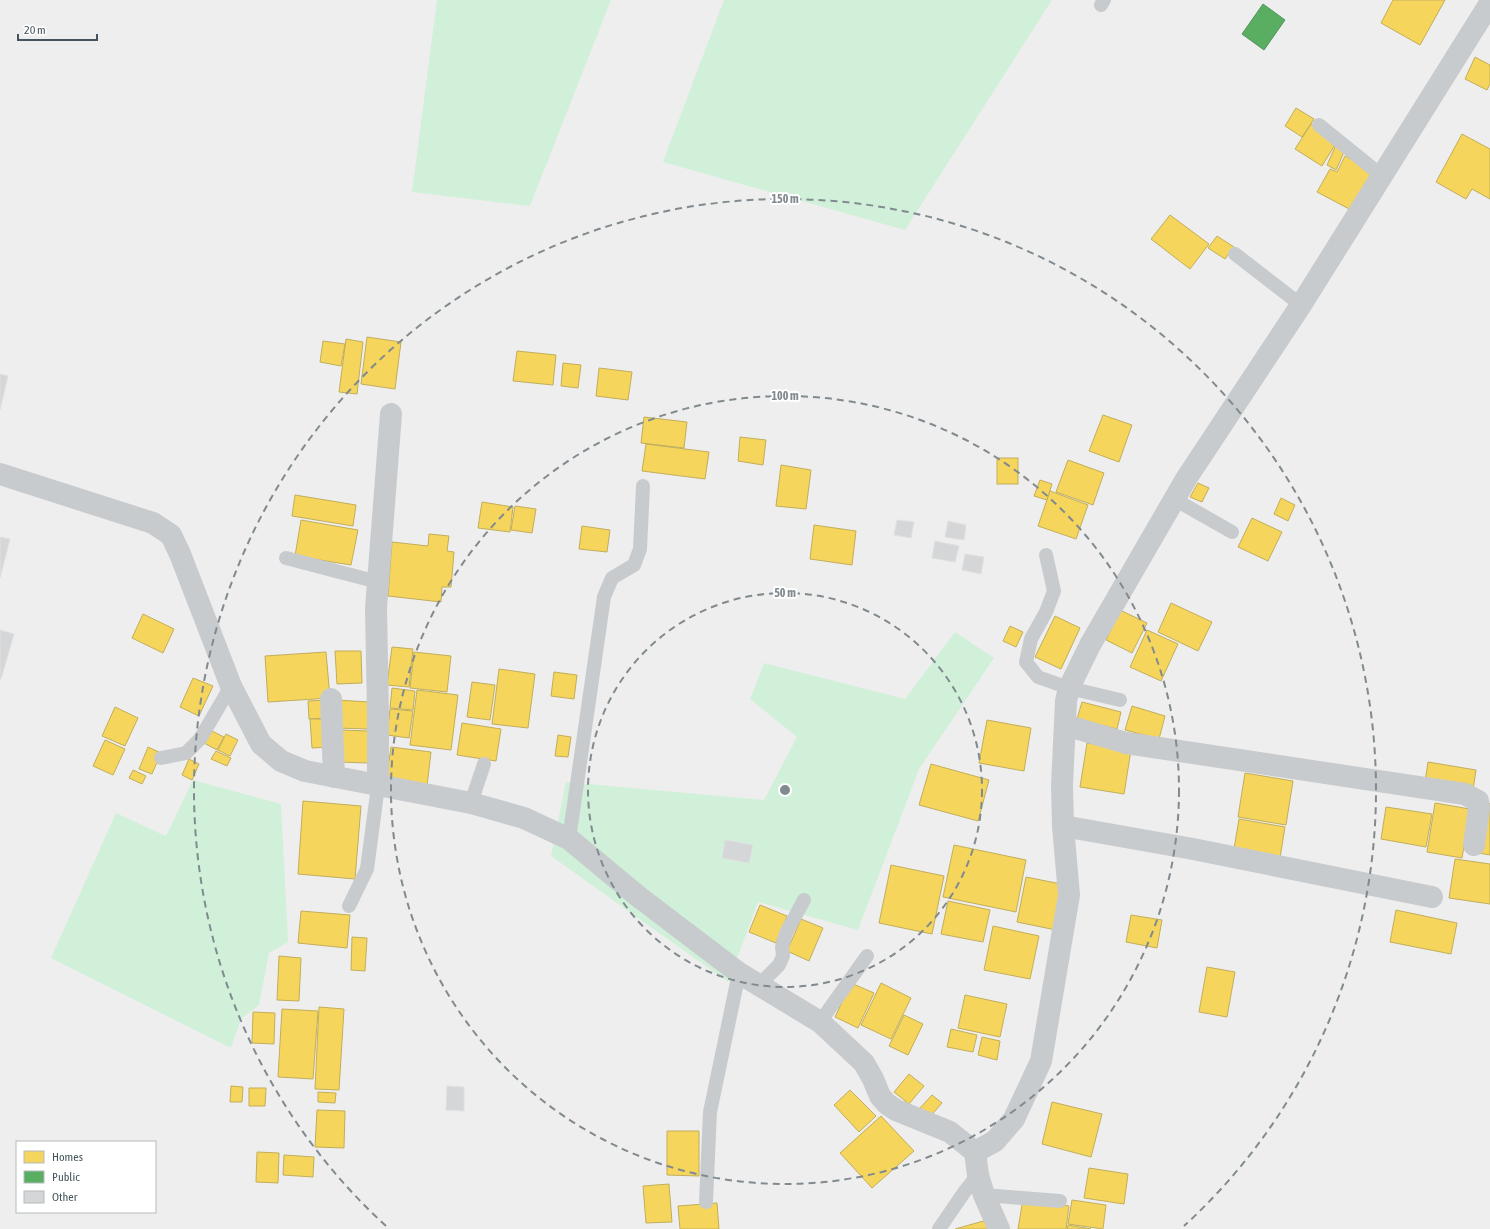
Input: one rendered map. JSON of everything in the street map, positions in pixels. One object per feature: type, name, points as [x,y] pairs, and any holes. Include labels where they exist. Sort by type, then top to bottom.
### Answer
[{"type":"street","points":[[975,1152],[995,1141],[1014,1119],[1041,1061],[1069,895],[1063,826],[1062,785],[1066,701],[1069,688],[1090,645],[1186,479],[1301,305],[1490,3]]},
{"type":"street","points":[[378,786],[376,608],[391,414]]},
{"type":"street","points":[[0,474],[153,523],[171,535],[180,554],[231,686],[261,744],[281,761],[305,771],[471,803],[524,818],[569,839],[639,897],[739,973],[820,1022],[864,1063],[880,1096],[887,1104],[896,1110],[950,1132],[975,1152],[981,1185],[999,1229]]},
{"type":"street","points":[[331,699],[334,777]]},
{"type":"street","points":[[1066,725],[1126,743],[1465,794],[1478,801],[1479,808],[1474,845]]},
{"type":"street","points":[[1063,826],[1200,850],[1432,897]]},
{"type":"lane","points":[[1319,125],[1382,176]]},
{"type":"lane","points":[[1235,254],[1301,305]]},
{"type":"lane","points":[[569,839],[604,597],[612,578],[634,565],[640,549],[643,486]]},
{"type":"lane","points":[[1174,499],[1232,532]]},
{"type":"lane","points":[[1046,555],[1054,591],[1046,612],[1030,639],[1026,662],[1038,677],[1069,688],[1120,700]]},
{"type":"lane","points":[[286,558],[378,582]]},
{"type":"lane","points":[[161,758],[186,753],[200,739],[231,686]]},
{"type":"lane","points":[[471,803],[484,764]]},
{"type":"lane","points":[[349,906],[367,869],[378,786]]},
{"type":"lane","points":[[759,985],[779,965],[783,956],[782,947],[786,933],[804,900]]},
{"type":"lane","points":[[820,1022],[867,956]]},
{"type":"lane","points":[[706,1202],[710,1112],[739,973]]},
{"type":"lane","points":[[939,1229],[965,1191],[981,1185],[1060,1201]]},
{"type":"green space","points":[[437,0],[611,0],[530,206],[412,192]]},
{"type":"green space","points":[[724,0],[1052,0],[905,230],[663,162]]},
{"type":"green space","points":[[955,632],[994,658],[919,769],[858,930],[758,902],[728,982],[551,856],[566,782],[764,800],[797,737],[750,699],[764,663],[905,699]]},
{"type":"green space","points":[[193,780],[281,804],[288,942],[269,953],[259,1005],[241,1019],[231,1048],[51,958],[116,813],[166,836]]},
{"type":"building: Homes","points":[[1393,0],[1445,0],[1420,45],[1381,23]]},
{"type":"building: Homes","points":[[1475,57],[1490,65],[1490,84],[1487,90],[1465,79]]},
{"type":"building: Homes","points":[[1296,108],[1314,119],[1302,137],[1285,126]]},
{"type":"building: Homes","points":[[1311,124],[1338,140],[1322,166],[1295,149]]},
{"type":"building: Homes","points":[[1462,134],[1490,149],[1490,199],[1472,189],[1466,199],[1436,182]]},
{"type":"building: Homes","points":[[1336,145],[1345,150],[1336,170],[1327,165]]},
{"type":"building: Homes","points":[[1345,156],[1374,171],[1353,211],[1317,192],[1330,169],[1337,172]]},
{"type":"building: Homes","points":[[1170,215],[1209,244],[1190,269],[1151,239]]},
{"type":"building: Homes","points":[[1217,236],[1234,247],[1225,259],[1208,248]]},
{"type":"building: Homes","points":[[367,337],[401,342],[395,389],[361,384]]},
{"type":"building: Homes","points":[[346,339],[363,342],[357,394],[339,392]]},
{"type":"building: Homes","points":[[323,341],[345,344],[341,366],[320,362]]},
{"type":"building: Homes","points":[[517,351],[556,355],[553,385],[513,381]]},
{"type":"building: Homes","points":[[563,363],[581,365],[578,388],[561,386]]},
{"type":"building: Homes","points":[[599,368],[632,372],[628,400],[596,396]]},
{"type":"building: Homes","points":[[1103,415],[1132,425],[1119,462],[1089,451]]},
{"type":"building: Homes","points":[[644,417],[687,422],[684,448],[641,443]]},
{"type":"building: Homes","points":[[740,437],[766,440],[763,465],[738,461]]},
{"type":"building: Homes","points":[[646,444],[709,452],[705,479],[642,471]]},
{"type":"building: Homes","points":[[997,458],[1018,458],[1018,484],[997,484]]},
{"type":"building: Homes","points":[[1068,460],[1104,473],[1093,505],[1056,492]]},
{"type":"building: Homes","points":[[781,465],[811,470],[806,509],[776,506]]},
{"type":"building: Homes","points":[[1040,480],[1052,484],[1047,500],[1034,496]]},
{"type":"building: Homes","points":[[1198,483],[1209,488],[1202,502],[1190,497]]},
{"type":"building: Homes","points":[[1050,491],[1088,505],[1076,539],[1038,526]]},
{"type":"building: Homes","points":[[295,495],[356,505],[353,526],[292,516]]},
{"type":"building: Homes","points":[[1281,498],[1295,505],[1288,521],[1274,514]]},
{"type":"building: Homes","points":[[482,502],[513,507],[510,532],[478,528]]},
{"type":"building: Homes","points":[[515,506],[536,509],[532,533],[511,530]]},
{"type":"building: Homes","points":[[1252,518],[1282,532],[1268,561],[1238,547]]},
{"type":"building: Homes","points":[[301,520],[358,530],[351,565],[295,556]]},
{"type":"building: Homes","points":[[814,525],[856,531],[852,565],[810,559]]},
{"type":"building: Homes","points":[[582,526],[610,530],[607,552],[579,549]]},
{"type":"building: Homes","points":[[429,534],[449,536],[447,551],[454,552],[451,587],[442,587],[441,602],[388,596],[392,542],[428,546]]},
{"type":"building: Homes","points":[[1171,603],[1212,622],[1198,651],[1158,632]]},
{"type":"building: Homes","points":[[1120,610],[1147,623],[1132,653],[1106,640]]},
{"type":"building: Homes","points":[[143,614],[174,629],[163,653],[132,638]]},
{"type":"building: Homes","points":[[1055,616],[1080,628],[1061,669],[1035,657]]},
{"type":"building: Homes","points":[[1010,626],[1023,632],[1016,647],[1003,641]]},
{"type":"building: Homes","points":[[1147,630],[1178,644],[1161,681],[1130,667]]},
{"type":"building: Homes","points":[[392,647],[413,649],[409,687],[387,685]]},
{"type":"building: Homes","points":[[335,651],[361,651],[362,683],[337,684]]},
{"type":"building: Homes","points":[[326,652],[330,698],[268,702],[265,656]]},
{"type":"building: Homes","points":[[414,652],[451,656],[447,692],[410,688]]},
{"type":"building: Homes","points":[[499,669],[535,674],[528,728],[492,724]]},
{"type":"building: Homes","points":[[554,672],[577,675],[574,699],[551,696]]},
{"type":"building: Homes","points":[[193,678],[213,686],[199,716],[180,707]]},
{"type":"building: Homes","points":[[472,682],[495,685],[490,720],[467,717]]},
{"type":"building: Homes","points":[[392,688],[415,691],[413,710],[390,708]]},
{"type":"building: Homes","points":[[417,690],[458,695],[451,750],[410,745]]},
{"type":"building: Homes","points":[[326,700],[327,718],[309,719],[308,701]]},
{"type":"building: Homes","points":[[337,700],[369,702],[368,729],[336,728]]},
{"type":"building: Homes","points":[[1082,702],[1121,712],[1117,729],[1077,719]]},
{"type":"building: Homes","points":[[1132,706],[1165,716],[1159,739],[1125,730]]},
{"type":"building: Homes","points":[[115,707],[138,718],[125,746],[102,736]]},
{"type":"building: Homes","points":[[390,709],[413,711],[409,738],[387,735]]},
{"type":"building: Homes","points":[[310,719],[327,719],[329,747],[312,748]]},
{"type":"building: Homes","points":[[987,720],[1031,728],[1024,771],[979,763]]},
{"type":"building: Homes","points":[[462,723],[501,729],[496,761],[457,755]]},
{"type":"building: Homes","points":[[210,730],[224,737],[217,750],[204,743]]},
{"type":"building: Homes","points":[[339,730],[370,731],[368,763],[338,762]]},
{"type":"building: Homes","points":[[226,734],[238,740],[230,756],[218,750]]},
{"type":"building: Homes","points":[[558,735],[571,737],[568,757],[555,756]]},
{"type":"building: Homes","points":[[105,740],[125,749],[113,775],[93,766]]},
{"type":"building: Homes","points":[[1087,743],[1131,750],[1124,794],[1080,787]]},
{"type":"building: Homes","points":[[148,747],[161,753],[152,774],[139,769]]},
{"type":"building: Homes","points":[[391,747],[431,752],[427,786],[386,781]]},
{"type":"building: Homes","points":[[216,751],[231,758],[227,766],[211,759]]},
{"type":"building: Homes","points":[[189,759],[199,764],[192,780],[182,775]]},
{"type":"building: Homes","points":[[1428,762],[1476,770],[1473,790],[1425,782]]},
{"type":"building: Homes","points":[[931,764],[989,780],[978,821],[919,805]]},
{"type":"building: Homes","points":[[133,770],[146,776],[142,784],[129,778]]},
{"type":"building: Homes","points":[[1245,773],[1293,781],[1286,825],[1238,817]]},
{"type":"building: Homes","points":[[303,801],[361,806],[355,879],[298,874]]},
{"type":"building: Homes","points":[[1435,803],[1470,809],[1462,858],[1427,852]]},
{"type":"building: Homes","points":[[1488,803],[1490,804],[1490,855],[1478,853]]},
{"type":"building: Homes","points":[[1386,807],[1432,814],[1426,847],[1381,839]]},
{"type":"building: Homes","points":[[1239,819],[1285,827],[1279,864],[1233,855]]},
{"type":"building: Homes","points":[[954,845],[1026,860],[1016,912],[943,897]]},
{"type":"building: Homes","points":[[1455,859],[1490,864],[1490,904],[1449,898]]},
{"type":"building: Homes","points":[[891,865],[944,876],[932,934],[879,923]]},
{"type":"building: Homes","points":[[1026,877],[1066,885],[1056,930],[1017,922]]},
{"type":"building: Homes","points":[[948,901],[990,910],[983,942],[941,934]]},
{"type":"building: Homes","points":[[760,905],[787,916],[776,943],[749,932]]},
{"type":"building: Homes","points":[[1396,910],[1457,923],[1451,954],[1390,942]]},
{"type":"building: Homes","points":[[301,911],[350,915],[347,948],[298,943]]},
{"type":"building: Homes","points":[[1131,915],[1162,920],[1157,948],[1126,942]]},
{"type":"building: Homes","points":[[801,919],[823,928],[809,961],[787,951]]},
{"type":"building: Homes","points":[[993,926],[1039,936],[1030,979],[984,970]]},
{"type":"building: Homes","points":[[352,937],[367,938],[365,971],[351,970]]},
{"type":"building: Homes","points":[[279,956],[301,958],[299,1001],[277,1000]]},
{"type":"building: Homes","points":[[1207,967],[1235,972],[1227,1017],[1199,1012]]},
{"type":"building: Homes","points":[[851,983],[874,993],[858,1028],[835,1017]]},
{"type":"building: Homes","points":[[881,983],[911,998],[891,1039],[861,1025]]},
{"type":"building: Homes","points":[[965,995],[1007,1004],[1000,1037],[958,1028]]},
{"type":"building: Homes","points":[[319,1007],[344,1009],[339,1090],[315,1089]]},
{"type":"building: Homes","points":[[282,1009],[318,1011],[313,1079],[278,1077]]},
{"type":"building: Homes","points":[[253,1012],[275,1013],[274,1044],[252,1043]]},
{"type":"building: Homes","points":[[904,1015],[923,1024],[908,1055],[889,1046]]},
{"type":"building: Homes","points":[[951,1029],[977,1035],[973,1052],[947,1047]]},
{"type":"building: Homes","points":[[982,1037],[1000,1041],[997,1060],[978,1055]]},
{"type":"building: Homes","points":[[909,1074],[924,1086],[909,1104],[894,1092]]},
{"type":"building: Homes","points":[[231,1086],[243,1087],[242,1102],[230,1102]]},
{"type":"building: Homes","points":[[249,1088],[266,1088],[265,1106],[249,1106]]},
{"type":"building: Homes","points":[[850,1090],[876,1116],[859,1132],[834,1105]]},
{"type":"building: Homes","points":[[318,1092],[336,1093],[335,1103],[318,1102]]},
{"type":"building: Homes","points":[[932,1095],[942,1103],[928,1119],[918,1110]]},
{"type":"building: Homes","points":[[1052,1102],[1102,1114],[1091,1157],[1042,1144]]},
{"type":"building: Homes","points":[[317,1110],[345,1111],[344,1148],[315,1147]]},
{"type":"building: Homes","points":[[881,1116],[914,1151],[872,1188],[840,1153]]},
{"type":"building: Homes","points":[[667,1131],[699,1131],[699,1176],[667,1175]]},
{"type":"building: Homes","points":[[257,1152],[279,1153],[278,1183],[256,1182]]},
{"type":"building: Homes","points":[[284,1155],[314,1157],[313,1177],[283,1175]]},
{"type":"building: Homes","points":[[1089,1168],[1128,1174],[1124,1204],[1084,1198]]},
{"type":"building: Homes","points":[[669,1184],[672,1222],[646,1223],[643,1186]]},
{"type":"building: Homes","points":[[1023,1199],[1069,1206],[1066,1229],[1018,1229]]},
{"type":"building: Homes","points":[[1072,1200],[1106,1205],[1103,1229],[1068,1224]]},
{"type":"building: Homes","points":[[717,1203],[719,1229],[680,1229],[678,1206]]},
{"type":"building: Homes","points":[[987,1220],[990,1229],[955,1229]]},
{"type":"building: Homes","points":[[1068,1225],[1091,1229],[1067,1229]]},
{"type":"building: Public","points":[[1263,4],[1285,20],[1264,50],[1242,34]]},
{"type":"building: Other","points":[[0,374],[8,376],[0,410]]},
{"type":"building: Other","points":[[897,520],[914,522],[911,538],[894,535]]},
{"type":"building: Other","points":[[948,521],[966,525],[964,540],[945,537]]},
{"type":"building: Other","points":[[0,537],[10,539],[0,578]]},
{"type":"building: Other","points":[[935,541],[959,546],[955,562],[932,558]]},
{"type":"building: Other","points":[[965,554],[984,557],[981,574],[962,570]]},
{"type":"building: Other","points":[[0,630],[14,634],[1,679],[0,679]]},
{"type":"building: Other","points":[[725,840],[753,845],[749,863],[722,858]]},
{"type":"building: Other","points":[[447,1086],[464,1087],[464,1111],[446,1110]]}]
